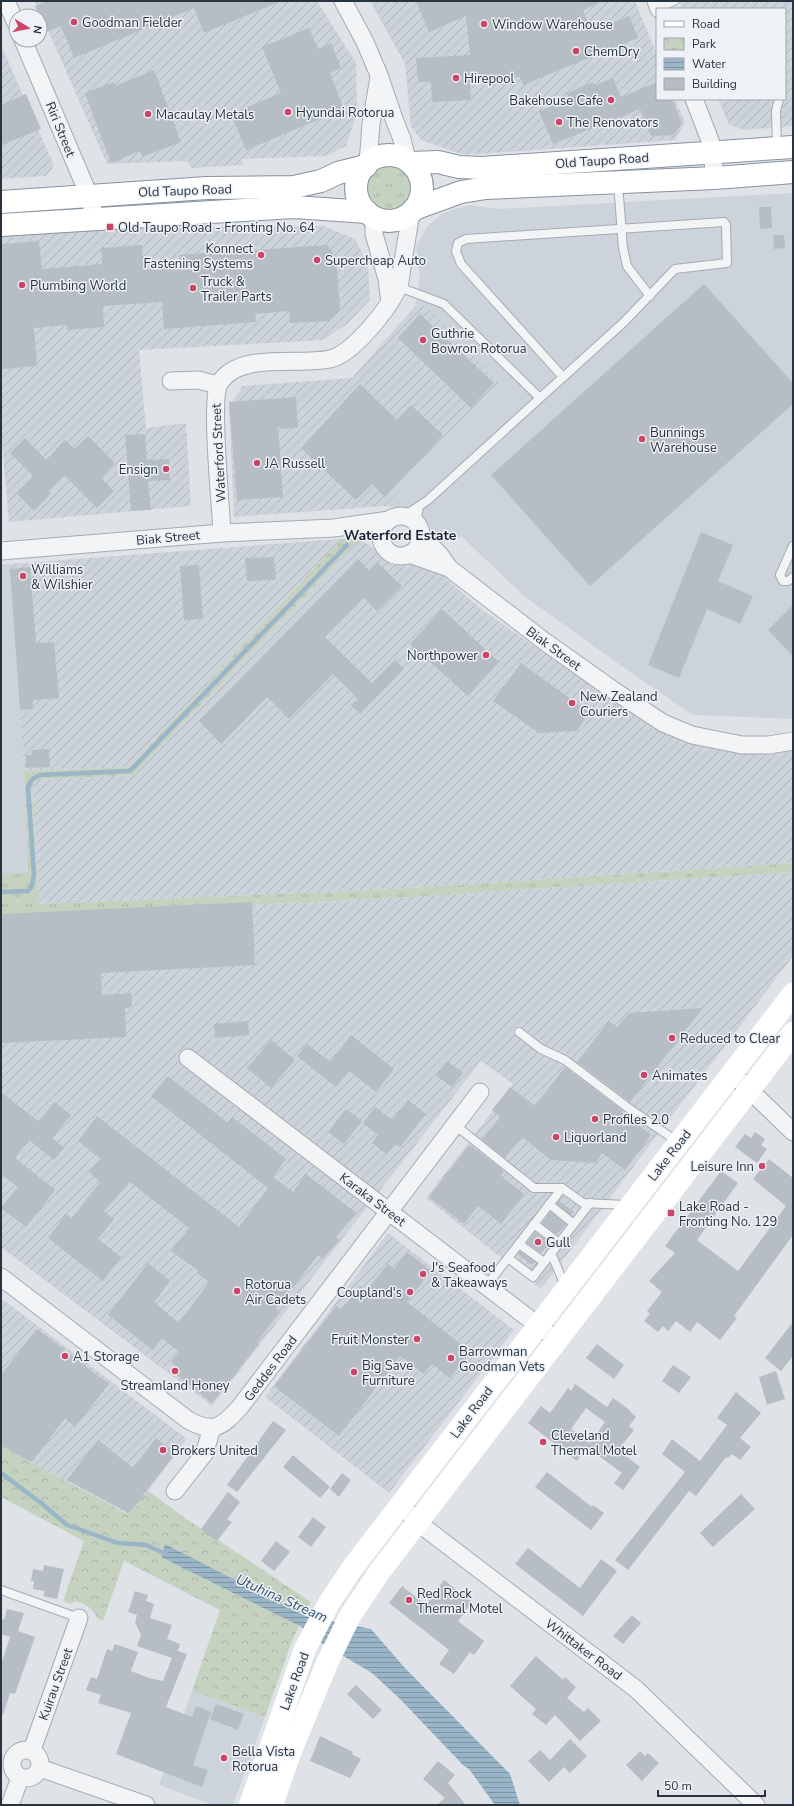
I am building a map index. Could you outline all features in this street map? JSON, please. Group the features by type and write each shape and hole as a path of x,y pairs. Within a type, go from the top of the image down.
{"main road":[{"name":"Old Taupo Road","path":"409,162 438,162 459,167 482,168 785,148"},
{"path":"391,156 409,162 416,168 422,182 421,196 412,211 404,218 389,221 370,215 358,198 357,189 361,172 367,164 376,159 391,156"},
{"name":"Old Taupo Road","path":"1,202 207,188 294,187 321,181 338,173 367,164"},
{"name":"Old Taupo Road","path":"412,211 461,192 486,188 715,178 793,172"},
{"name":"Old Taupo Road","path":"1,225 294,207 370,215"},
{"name":"Lake Road","path":"250,1805 305,1649 329,1603 353,1567 793,994"},
{"name":"Lake Road","path":"272,1805 290,1754 328,1660 350,1616 380,1571 793,1033"}],"street":[{"path":"343,1 365,42 379,75 409,162"},
{"name":"Riri Street","path":"27,48 48,96 88,195 96,220"},
{"path":"367,164 371,124 379,75"},
{"path":"694,100 711,143 715,178"},
{"name":"Waterford Street","path":"222,532 216,419 218,385 228,373 249,364 330,359 343,354 381,316 399,287 412,211"},
{"path":"370,215 385,271 390,302"},
{"path":"171,381 198,380 218,385"},
{"path":"410,520 418,546 409,554 400,556 391,554 384,547 381,539 382,528 410,520"},
{"name":"Biak Street","path":"1,551 222,532 334,528 410,520 440,555 449,568 544,641 663,723 692,735 742,745 769,745 793,740"},
{"name":"Biak Street","path":"334,528 381,539"},
{"name":"Biak Street","path":"409,554 449,568"},
{"name":"Karaka Street","path":"188,1058 557,1340"},
{"path":"732,1073 793,1132"},
{"name":"Geddes Road","path":"212,1428 229,1420 240,1407 480,1092"},
{"path":"1,1277 188,1420 202,1427 212,1428 204,1454 175,1491"},
{"name":"Whittaker Road","path":"400,1505 417,1521 636,1689 756,1805"},
{"name":"Kuirau Street","path":"32,1750 79,1618"},
{"path":"32,1750 38,1756 40,1768 32,1776 20,1778 15,1774 7,1757 19,1751 32,1750"},
{"path":"40,1768 146,1805"},
{"path":"10,1805 20,1778"}],"lane":[{"path":"658,6 674,1"},
{"path":"774,100 785,148"},
{"path":"776,111 779,100"},
{"path":"618,183 623,248 627,266 650,296"},
{"path":"410,520 540,398 564,377 623,323 674,269 728,263 726,225 724,222 466,239 458,243 456,251 461,264 564,377"},
{"path":"399,287 444,304 540,398"},
{"path":"793,546 780,575 783,581 788,581 793,577"},
{"path":"519,1032 541,1049 565,1060 627,1107 679,1142"},
{"path":"455,1125 534,1188 562,1188 583,1203 630,1205"},
{"path":"486,1286 562,1188"},
{"path":"549,1204 574,1224"},
{"path":"508,1258 533,1277 590,1204"},
{"path":"534,1224 559,1243"},
{"path":"519,1244 544,1262"},
{"path":"551,1253 566,1288"},
{"path":"1,1590 79,1618"}],"shaded area":[{"path":"35,1 317,1 356,63 357,113 346,146 326,156 241,159 243,165 191,168 188,161 107,164 48,30 48,8 38,8"},
{"path":"370,1 635,1 656,53 656,100 675,100 685,122 675,140 480,154 461,154 421,140 411,126 405,64"},
{"path":"678,1 793,1 793,126 744,130 729,125 718,100 786,100 786,8 682,8"},
{"path":"1,45 54,166 46,176 1,179"},
{"path":"792,193 793,719 693,715 524,596 462,537 440,542 431,534 424,521 409,509 385,506 499,383 421,304 415,306 420,278 416,247 427,227 443,213 469,205 498,209"},
{"path":"324,226 355,239 368,265 370,300 347,324 323,340 139,350 146,428 186,423 191,506 9,522 1,432 1,230"},
{"path":"421,304 431,310 499,383 385,506 234,517 229,407 243,386 352,378 415,306"},
{"path":"341,539 130,767 24,771 10,564"},
{"path":"360,539 395,563 426,565 441,574 481,609 654,729 703,746 772,751 793,748 793,863 378,890 39,904 32,789 34,783 39,780 133,775"},
{"path":"1,564 10,564 24,771 28,874 1,875"},
{"path":"793,872 793,956 541,1289 426,1198 513,1084 481,1061 212,1406 1,1247 1,916 379,899"},
{"path":"388,1233 514,1330 389,1493 265,1397"},
{"path":"1,1298 187,1439 130,1515 1,1446"},
{"path":"192,1691 265,1717 233,1805 213,1805 159,1785"}],"green space":[{"path":"389,162 399,164 407,169 412,177 414,187 412,197 407,205 399,210 389,212 379,210 371,205 366,197 364,187 366,177 371,169 379,164"},
{"path":"341,539 360,539 133,775 39,780 34,783 32,789 39,904 378,890 793,863 793,872 379,899 1,916 1,875 28,873 24,771 130,767"},
{"path":"1,1446 129,1515 148,1491 185,1518 311,1602 292,1641 265,1717 192,1691 220,1610 124,1561 103,1621 98,1619 89,1607 83,1604 75,1601 71,1604 63,1601 84,1541 1,1497"}],"water":[{"path":"165,1544 305,1616 371,1629 404,1667 510,1774 520,1805 495,1805 469,1769 463,1765 400,1699 372,1673 323,1644 300,1626 161,1557"}],"building":[{"path":"47,1 281,1 204,33 194,8 74,58 61,26 48,31 48,8 36,8 35,6"},
{"path":"416,1 603,1 583,10 591,31 629,16 638,38 523,85 520,77 470,80 471,100 432,102 431,82 418,82 416,58 470,55 466,16 429,32"},
{"path":"309,28 318,49 331,43 341,68 330,73 344,109 246,150 231,114 281,93 262,47"},
{"path":"154,70 181,142 142,157 140,151 111,163 85,93 114,82 115,86"},
{"path":"613,78 621,97 656,82 656,100 672,100 682,124 673,135 651,136 640,109 553,144 539,111 569,99 567,93 593,82 594,86"},
{"path":"26,94 41,129 1,145 1,105"},
{"path":"759,207 771,207 772,228 760,229"},
{"path":"773,235 784,235 785,248 774,249"},
{"path":"39,241 42,269 102,264 101,248 142,245 144,269 180,267 179,255 327,245 336,257 340,309 330,321 290,323 289,311 255,314 256,322 164,329 162,302 103,306 104,327 67,330 67,325 34,328 37,366 1,369 1,244"},
{"name":"Bunnings Warehouse","path":"704,284 793,383 793,404 590,586 491,475"},
{"path":"420,314 494,383 471,408 398,338"},
{"path":"360,384 397,420 411,405 443,435 385,497 372,484 356,500 301,448"},
{"name":"JA Russell","path":"296,397 298,428 281,429 278,426 283,497 237,500 229,402"},
{"path":"145,434 147,460 169,459 170,480 148,481 151,510 131,511 125,435"},
{"path":"88,436 115,463 101,478 114,491 97,508 64,475 48,491 51,493 34,511 16,493 33,476 10,453 25,438 46,460 65,440 74,449"},
{"path":"701,532 733,545 718,581 753,596 740,624 707,609 679,678 648,665"},
{"path":"274,557 276,580 247,581 245,558"},
{"path":"358,559 369,570 377,562 402,586 377,611 364,598 325,637 372,683 395,660 404,669 360,714 351,705 358,699 333,674 289,719 267,697 221,744 199,721"},
{"path":"199,565 203,619 184,620 180,566"},
{"path":"30,567 36,643 54,642 59,698 33,700 33,709 20,710 10,569"},
{"path":"793,605 793,656 768,630"},
{"path":"442,609 499,662 468,696 410,644"},
{"path":"521,663 589,712 577,731 539,733 493,701"},
{"path":"49,749 50,767 26,768 26,755 32,755 32,750"},
{"path":"252,902 255,965 101,973 102,995 131,993 132,1007 125,1008 126,1037 1,1043 1,914"},
{"path":"703,1008 630,1102 577,1062 609,1021 617,1027 629,1013"},
{"path":"248,1021 249,1035 215,1038 214,1024"},
{"path":"351,1035 394,1069 376,1092 349,1071 336,1087 297,1056 307,1044 330,1062"},
{"path":"271,1040 295,1060 271,1088 247,1068"},
{"path":"447,1061 463,1073 452,1087 436,1075"},
{"path":"565,1067 623,1111 622,1112 651,1135 625,1170 602,1153 596,1163 551,1160 522,1137 505,1158 482,1140 500,1117 492,1110 510,1087 535,1106"},
{"path":"168,1076 228,1123 232,1117 286,1159 273,1177 293,1192 306,1174 356,1213 336,1237 339,1239 323,1259 318,1255 276,1309 280,1312 257,1342 259,1344 212,1403 172,1371 176,1366 171,1362 179,1352 162,1338 153,1350 108,1315 148,1263 170,1281 154,1302 179,1323 209,1282 197,1273 199,1271 171,1251 189,1228 130,1182 104,1211 114,1219 98,1239 121,1257 103,1281 48,1238 66,1214 72,1218 100,1182 89,1172 101,1159 78,1141 97,1116 239,1227 268,1188 151,1096"},
{"path":"1,1092 39,1122 54,1102 71,1115 52,1138 64,1148 54,1160 29,1140 15,1158 55,1190 26,1227 1,1208 18,1187 1,1174"},
{"path":"408,1100 426,1114 400,1147 395,1144 387,1154 372,1143 378,1135 363,1123 375,1107 392,1120"},
{"path":"346,1109 362,1121 344,1144 328,1132"},
{"path":"755,1132 765,1139 761,1145 767,1149 757,1163 735,1147 745,1134 751,1138"},
{"path":"469,1145 498,1166 504,1172 501,1176 524,1194 501,1224 478,1206 464,1224 429,1197"},
{"path":"769,1159 793,1178 793,1235 734,1316 737,1318 720,1340 697,1322 690,1332 676,1321 668,1331 663,1326 658,1332 644,1321 650,1314 647,1311 662,1292 649,1281 675,1253 665,1246 721,1171 738,1183 697,1240 738,1271 786,1206 753,1179"},
{"path":"559,1201 574,1212 571,1215 557,1203"},
{"path":"550,1212 565,1224 556,1234 542,1223"},
{"path":"535,1232 550,1243 541,1253 527,1243"},
{"path":"520,1251 535,1262 532,1265 518,1254"},
{"path":"407,1252 431,1271 407,1302 471,1352 450,1378 432,1364 424,1374 400,1356 339,1436 274,1386 336,1306 341,1310 360,1286 366,1291 388,1264 394,1269"},
{"path":"793,1322 793,1356 781,1371 765,1358"},
{"path":"37,1329 109,1384 75,1427 65,1418 32,1462 1,1446 1,1375"},
{"path":"597,1344 624,1365 614,1379 586,1358"},
{"path":"673,1365 691,1377 679,1393 662,1381"},
{"path":"776,1371 785,1399 767,1405 759,1377"},
{"path":"575,1384 607,1407 613,1398 627,1408 636,1417 629,1426 634,1430 618,1450 640,1467 623,1490 614,1483 622,1473 587,1447 577,1461 528,1423 541,1406 550,1413 568,1388 571,1391","holes":["586,1408 605,1422 590,1443 571,1429"]},
{"path":"736,1392 761,1413 740,1438 751,1447 740,1460 732,1454 728,1458 726,1457 696,1496 689,1491 628,1570 615,1560 685,1472 662,1454 672,1439 700,1461 727,1425 717,1418"},
{"path":"273,1421 286,1430 237,1492 227,1485"},
{"path":"156,1438 176,1453 129,1513 67,1480 98,1440 133,1468"},
{"path":"293,1455 330,1487 320,1498 283,1467"},
{"path":"547,1472 592,1507 593,1505 604,1513 591,1530 535,1487"},
{"path":"342,1473 351,1480 339,1497 330,1489"},
{"path":"228,1492 240,1502 227,1519 232,1522 217,1541 201,1529"},
{"path":"741,1494 755,1509 713,1547 700,1533"},
{"path":"313,1517 326,1527 311,1547 298,1537"},
{"path":"276,1541 290,1552 274,1571 261,1561"},
{"path":"528,1548 580,1588 601,1559 617,1571 583,1616 515,1564"},
{"path":"44,1565 64,1569 57,1599 43,1596 45,1591 33,1589 34,1581 31,1581 33,1569 43,1571"},
{"path":"444,1580 472,1602 458,1621 484,1641 474,1655 470,1652 454,1674 439,1664 449,1650 389,1603 402,1586 426,1605"},
{"path":"135,1591 148,1595 146,1601 154,1604 150,1618 172,1625 167,1639 180,1644 178,1651 187,1654 166,1707 192,1717 196,1706 211,1712 193,1765 208,1770 202,1787 116,1754 131,1713 98,1703 101,1695 86,1690 91,1677 97,1679 107,1649 112,1651 115,1644 138,1652 131,1671 149,1678 163,1681 172,1658 137,1646 141,1635 135,1622 137,1615 128,1612"},
{"path":"7,1609 24,1613 18,1631 35,1637 15,1694 10,1693 3,1715 1,1715 1,1665 10,1637 1,1634 1,1619 4,1620"},
{"path":"632,1615 641,1623 623,1644 613,1636"},
{"path":"536,1656 563,1680 565,1677 576,1687 567,1698 584,1712 588,1708 601,1721 580,1741 555,1715 546,1725 532,1714 536,1709 510,1686"},
{"path":"356,1685 382,1710 373,1719 347,1694"},
{"path":"216,1704 244,1714 238,1730 210,1719"},
{"path":"320,1736 353,1752 352,1754 361,1759 350,1778 310,1761"},
{"path":"570,1739 587,1756 570,1773 564,1767 549,1782 528,1761 540,1750 550,1760"},
{"path":"640,1751 645,1756 648,1753 659,1763 642,1781 626,1765"},
{"path":"438,1761 455,1775 448,1783 466,1805 437,1805 445,1798 423,1779"}],"waterway":[{"path":"1,892 28,891 32,886 34,874 28,788 32,780 40,775 129,771 347,545"},
{"name":"Utuhina Stream","path":"1,1473 67,1525 118,1543 146,1545 168,1555"}],"place":[{"name":"Goodman Fielder","path":"74,22"},
{"name":"Window Warehouse","path":"484,24"},
{"name":"ChemDry","path":"576,51"},
{"name":"Hirepool","path":"456,78"},
{"name":"Bakehouse Cafe","path":"611,100"},
{"name":"Hyundai Rotorua","path":"288,112"},
{"name":"Macaulay Metals","path":"148,114"},
{"name":"The Renovators","path":"559,122"},
{"name":"Old Taupo Road - Fronting No. 64","path":"110,227"},
{"name":"Konnect Fastening Systems","path":"261,255"},
{"name":"Supercheap Auto","path":"317,260"},
{"name":"Plumbing World","path":"22,285"},
{"name":"Truck & Trailer Parts","path":"193,288"},
{"name":"Guthrie Bowron Rotorua","path":"423,340"},
{"name":"Bunnings Warehouse","path":"642,439"},
{"name":"JA Russell","path":"257,463"},
{"name":"Ensign","path":"166,469"},
{"name":"Williams & Wilshier","path":"23,576"},
{"name":"Northpower","path":"486,655"},
{"name":"New Zealand Couriers","path":"572,703"},
{"name":"Reduced to Clear","path":"672,1038"},
{"name":"Animates","path":"644,1075"},
{"name":"Profiles 2.0","path":"595,1119"},
{"name":"Liquorland","path":"556,1137"},
{"name":"Leisure Inn","path":"762,1166"},
{"name":"Lake Road - Fronting No. 129","path":"671,1213"},
{"name":"Gull","path":"538,1242"},
{"name":"J's Seafood & Takeaways","path":"423,1274"},
{"name":"Rotorua Air Cadets","path":"237,1291"},
{"name":"Coupland's","path":"410,1292"},
{"name":"Fruit Monster","path":"417,1339"},
{"name":"A1 Storage","path":"65,1356"},
{"name":"Barrowman Goodman Vets","path":"451,1358"},
{"name":"Streamland Honey","path":"175,1371"},
{"name":"Big Save Furniture","path":"354,1372"},
{"name":"Cleveland Thermal Motel","path":"543,1442"},
{"name":"Brokers United","path":"163,1450"},
{"name":"Red Rock Thermal Motel","path":"409,1600"},
{"name":"Bella Vista Rotorua","path":"224,1758"}],"district":[{"name":"Waterford Estate","path":"400,535"}]}
